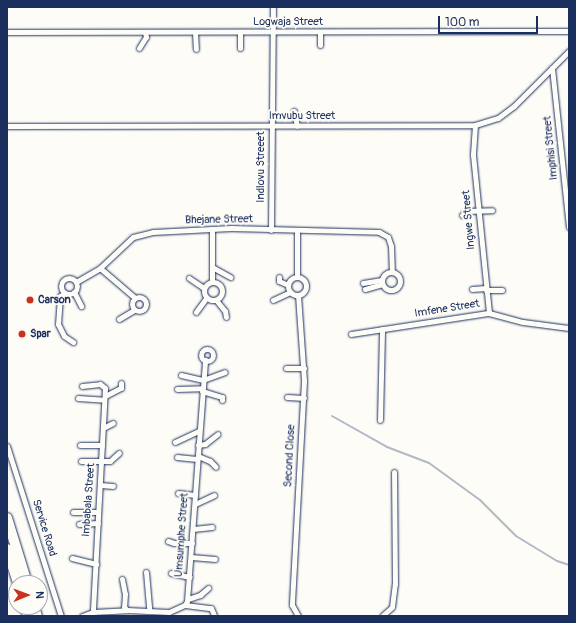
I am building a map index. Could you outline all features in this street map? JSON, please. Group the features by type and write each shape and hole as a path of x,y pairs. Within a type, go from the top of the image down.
{"highway":[{"path":"7,518 25,575"},
{"path":"7,549 15,575"}],"street":[{"name":"Indlovu Streeet","path":"271,230 273,7"},
{"name":"Logwaja Street","path":"7,32 569,31"},
{"path":"139,48 146,37 145,32"},
{"path":"195,32 196,49"},
{"path":"240,32 240,48"},
{"path":"320,32 320,45"},
{"name":"Imvubu Street","path":"7,126 475,125 498,118 569,52"},
{"name":"Imphisi Street","path":"552,68 569,227"},
{"path":"294,111 297,126"},
{"name":"Ingwe Street","path":"475,125 474,155 489,313"},
{"path":"462,214 467,211 492,210"},
{"name":"Bhejane Street","path":"76,282 100,268 133,237 153,232 231,228 297,231 379,232 388,238 391,246 392,272"},
{"path":"212,230 212,282"},
{"path":"297,231 297,277"},
{"path":"212,267 230,277"},
{"path":"100,268 135,298 143,298 146,305 142,310 134,310 119,319"},
{"path":"363,283 383,282 392,289 399,284 399,276 392,272 386,273 383,282"},
{"path":"66,293 61,288 62,280 70,277 76,282 74,292 81,306"},
{"path":"279,277 279,281 288,285"},
{"path":"297,277 302,279 306,286 303,293 298,296 290,292 288,285 292,279 297,277"},
{"path":"189,278 204,288 206,298 196,312"},
{"path":"204,288 212,282"},
{"path":"212,282 218,284 222,289 221,295 216,300"},
{"path":"365,289 383,282"},
{"path":"472,290 502,290"},
{"path":"73,342 64,336 58,324 60,296 66,293 74,292"},
{"path":"273,300 290,292"},
{"name":"Second Close","path":"298,296 304,368 304,398 292,605 298,616"},
{"path":"134,310 131,304 135,298"},
{"path":"206,298 216,300 225,311 226,317"},
{"name":"Imfene Street","path":"351,334 489,313 523,322 569,328"},
{"path":"380,420 382,329"},
{"name":"Umsumphe Street","path":"185,605 188,599 190,577 197,457 205,360"},
{"path":"286,368 304,368"},
{"path":"181,375 203,380 225,372"},
{"path":"78,398 105,398 122,388 121,383"},
{"name":"Imbabala Street","path":"82,386 100,384 105,388 93,612"},
{"path":"177,390 202,390 222,397 222,400"},
{"path":"287,397 304,398"},
{"path":"103,428 113,423"},
{"path":"175,442 199,431"},
{"path":"198,445 205,444 218,434"},
{"path":"80,445 102,445"},
{"name":"Service Road","path":"7,446 61,616"},
{"path":"81,461 110,461 119,453"},
{"path":"178,457 197,457 210,461 216,467"},
{"path":"382,616 392,607 395,584 394,472"},
{"path":"100,485 113,486"},
{"path":"178,493 195,495"},
{"path":"194,504 214,495"},
{"path":"74,512 98,512"},
{"path":"79,524 98,523"},
{"path":"193,529 212,527"},
{"path":"168,541 174,543 192,543"},
{"path":"191,557 215,559"},
{"path":"72,558 96,564"},
{"path":"146,572 149,609"},
{"path":"171,573 190,577"},
{"path":"122,578 125,594 124,607 127,610"},
{"path":"188,599 200,595 208,588"},
{"path":"82,616 93,612 127,610 149,609 169,612 185,605 211,608 214,615"}],"waterway":[{"path":"332,416 387,447 429,463 480,500 516,536 557,561 569,565"}],"place":[{"name":"Carson","path":"30,300"},
{"name":"Spar","path":"22,334"}]}
